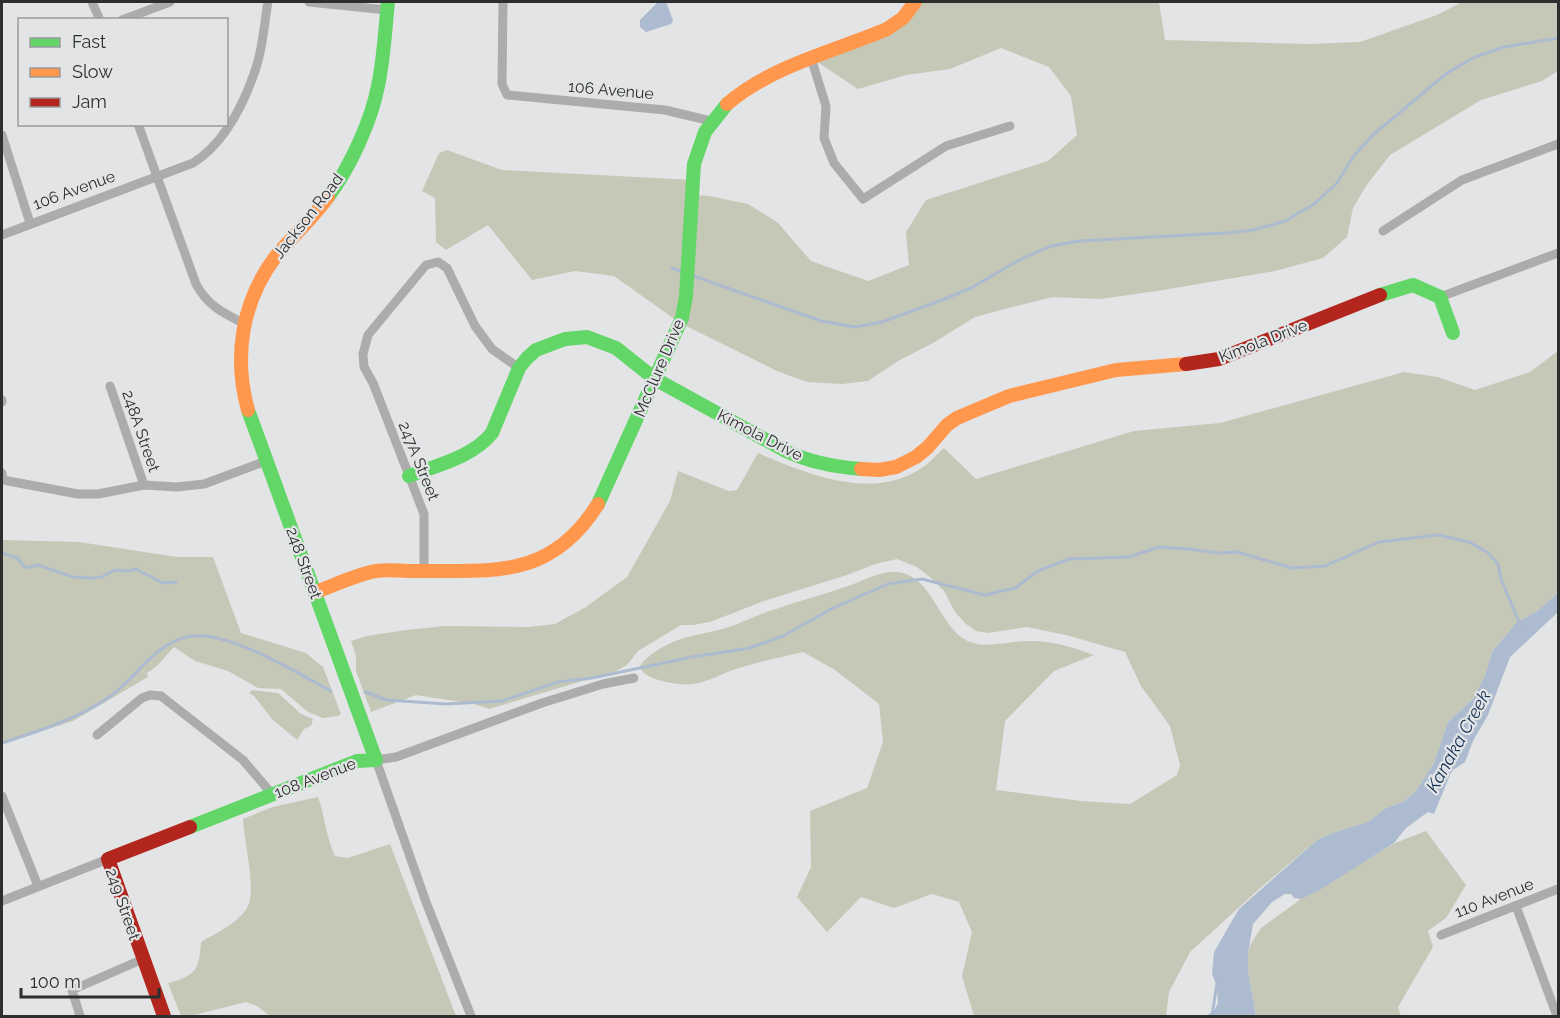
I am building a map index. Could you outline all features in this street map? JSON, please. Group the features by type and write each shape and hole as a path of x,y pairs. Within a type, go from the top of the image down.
{"street":[{"path":"92,2 98,18"},
{"path":"127,18 170,2"},
{"name":"106 Avenue","path":"2,235 193,163 202,157 232,123 255,71 268,2"},
{"path":"309,2 387,6"},
{"name":"106 Avenue","path":"503,2 502,84 507,95 665,110 711,121"},
{"name":"McClure Drive","path":"315,592 375,571 514,568 544,558 570,541 597,508 680,323 685,305 694,164 698,148 711,121 731,98 753,81 887,29 906,16 915,2"},
{"name":"Jackson Road","path":"243,323 253,295 269,265 330,193 344,171 376,93 387,6"},
{"path":"811,58 826,106 824,138 834,164 863,199 946,146 1010,126"},
{"path":"139,126 201,294 213,307 243,323"},
{"path":"2,135 30,223"},
{"path":"1383,231 1462,180 1558,144"},
{"path":"1454,333 1440,297 1558,253"},
{"name":"247A Street","path":"424,570 424,514 364,367 363,354 368,335 426,265 438,262 447,268 475,326 492,350 519,368"},
{"name":"Kimola Drive","path":"409,476 463,455 485,442 492,433 519,368 536,350 565,339 587,336 616,348 655,379 801,458 845,468 879,470 896,467 916,457 947,425 957,418 1009,396 1116,370 1219,359 1375,297 1413,285 1440,297"},
{"name":"248 Street","path":"243,323 240,358 242,389 247,409 376,759 426,902 471,1017"},
{"name":"248A Street","path":"110,386 144,485"},
{"path":"2,477 78,494 98,494 144,485 177,487 204,484 266,461"},
{"name":"108 Avenue","path":"2,900 357,761 396,757 542,703 603,684 634,678"},
{"path":"97,735 142,698 161,696 243,760 272,794"},
{"path":"2,796 38,886"},
{"name":"249 Street","path":"108,859 164,1017"},
{"name":"110 Avenue","path":"1441,935 1558,889"},
{"path":"1516,906 1557,1017"},
{"path":"80,1017 72,990 143,959"}],"green space":[{"path":"915,2 1159,2 1165,40 1309,44 1360,42 1437,15 1462,2 1558,2 1558,71 1542,81 1481,100 1390,155 1366,186 1353,208 1347,237 1323,258 1275,271 1157,291 1100,299 1053,297 975,317 868,381 842,384 807,382 777,371 680,323 614,276 575,271 532,280 488,225 446,250 436,242 435,198 422,191 439,153 447,150 502,170 693,180 692,195 748,204 777,222 811,261 868,281 909,265 906,232 926,200 1048,161 1077,135 1071,96 1049,67 1001,48 950,69 906,75 858,89 811,58 880,33"},
{"path":"1558,351 1558,593 1536,612 1516,623 1492,652 1485,676 1473,699 1448,722 1434,763 1416,791 1403,802 1386,808 1368,822 1317,840 1258,890 1190,952 1169,992 1166,1016 974,1016 962,976 972,932 959,902 932,894 894,908 861,897 827,932 797,897 811,867 810,811 867,788 883,742 879,704 835,670 803,652 744,666 692,684 671,683 654,678 642,671 640,666 655,652 679,640 726,628 877,575 890,572 903,573 914,578 924,587 953,629 962,638 973,643 986,645 1037,641 1070,647 1094,655 1054,671 1005,721 996,790 1081,801 1130,804 1177,775 1180,765 1170,726 1141,686 1125,652 1066,635 1027,627 988,633 976,631 955,612 944,591 931,578 917,567 897,559 875,564 764,601 710,622 681,625 638,651 627,665 616,671 489,709 474,704 416,695 371,712 356,671 356,656 351,641 367,636 445,626 528,627 555,624 586,607 627,577 670,501 678,471 729,491 737,490 758,453 819,476 840,481 883,483 904,477 923,467 944,448 976,479 1134,431 1220,423 1404,372 1438,377 1475,390 1530,372"},
{"path":"2,540 79,542 177,557 213,557 241,633 306,653 323,667 341,714 323,718 308,712 281,689 258,688 228,671 195,661 174,647 156,667 147,673 148,677 73,721 2,744"},
{"path":"252,690 278,693 301,714 313,719 311,726 304,729 297,740 272,719 249,693"},
{"path":"318,797 335,856 348,858 390,844 456,1016 270,1016 257,1006 246,1002 190,1016 181,1016 168,983 185,978 194,970 199,959 201,942 238,919 250,900 250,878 243,819 273,807"},
{"path":"1426,831 1466,885 1446,918 1428,931 1433,947 1398,1007 1401,1016 1256,1016 1248,971 1248,953 1250,945 1261,928 1301,899 1395,843"}],"water":[{"path":"658,2 666,2 673,20 671,24 646,32 640,27 640,20"},
{"path":"1558,593 1558,612 1510,657 1488,715 1473,741 1465,762 1453,770 1450,775 1434,814 1428,812 1406,828 1394,843 1318,891 1301,899 1285,894 1272,902 1253,924 1248,953 1248,971 1256,1016 1206,1016 1214,1011 1218,1003 1217,986 1212,974 1214,952 1239,909 1317,840 1368,822 1386,808 1403,802 1416,791 1434,763 1448,722 1473,699 1485,676 1492,652 1516,623 1536,612"}],"waterway":[{"path":"691,275 821,321 855,327 882,322 942,300 971,288 1023,258 1051,246 1080,241 1254,230 1285,221 1314,204 1337,183 1353,157 1374,134 1447,73 1475,57 1504,47 1558,38"},
{"path":"672,268 684,273"},
{"path":"365,692 387,700 446,704 502,701 558,682 592,678 692,657 750,648 783,636 833,608 888,584 922,579 985,595 1015,588 1038,571 1069,559 1129,557 1159,547 1217,553 1237,552 1292,568 1325,566 1379,542 1438,535 1469,542 1487,552 1498,564 1501,579 1520,624"},
{"path":"2,553 17,558 26,568 38,565 73,577 102,577 115,570 136,569 163,583 176,582"},
{"path":"2,743 59,723 100,703 122,687 158,652 179,639 192,636"},
{"path":"195,636 210,637 246,647 331,691"},
{"name":"Kanaka Creek","path":"1212,1016 1217,983"}],"traffic: fast":[{"path":"328,197 352,158 375,100 383,54 388,2"},
{"path":"598,504 682,318 686,296 694,164 705,132 727,104"},
{"path":"1380,295 1413,285 1440,297 1453,333"},
{"path":"409,476 465,454 484,441 492,433 519,368 536,350 565,339 587,337 616,348 655,379 786,451 823,463 861,469"},
{"path":"190,827 357,761 376,760 248,410"}],"traffic: slow":[{"path":"727,104 764,79 784,69 887,29 903,18 915,2"},
{"path":"248,410 241,369 241,349 248,310 255,291 276,256 328,197"},
{"path":"861,469 879,470 896,467 916,457 947,425 957,418 1009,396 1116,370 1186,364"},
{"path":"315,592 380,570 468,571 517,566 539,559 560,547 579,529 598,504"}],"traffic: jam":[{"path":"1186,364 1219,359 1380,295"},
{"path":"164,1016 108,859 190,827"}]}
